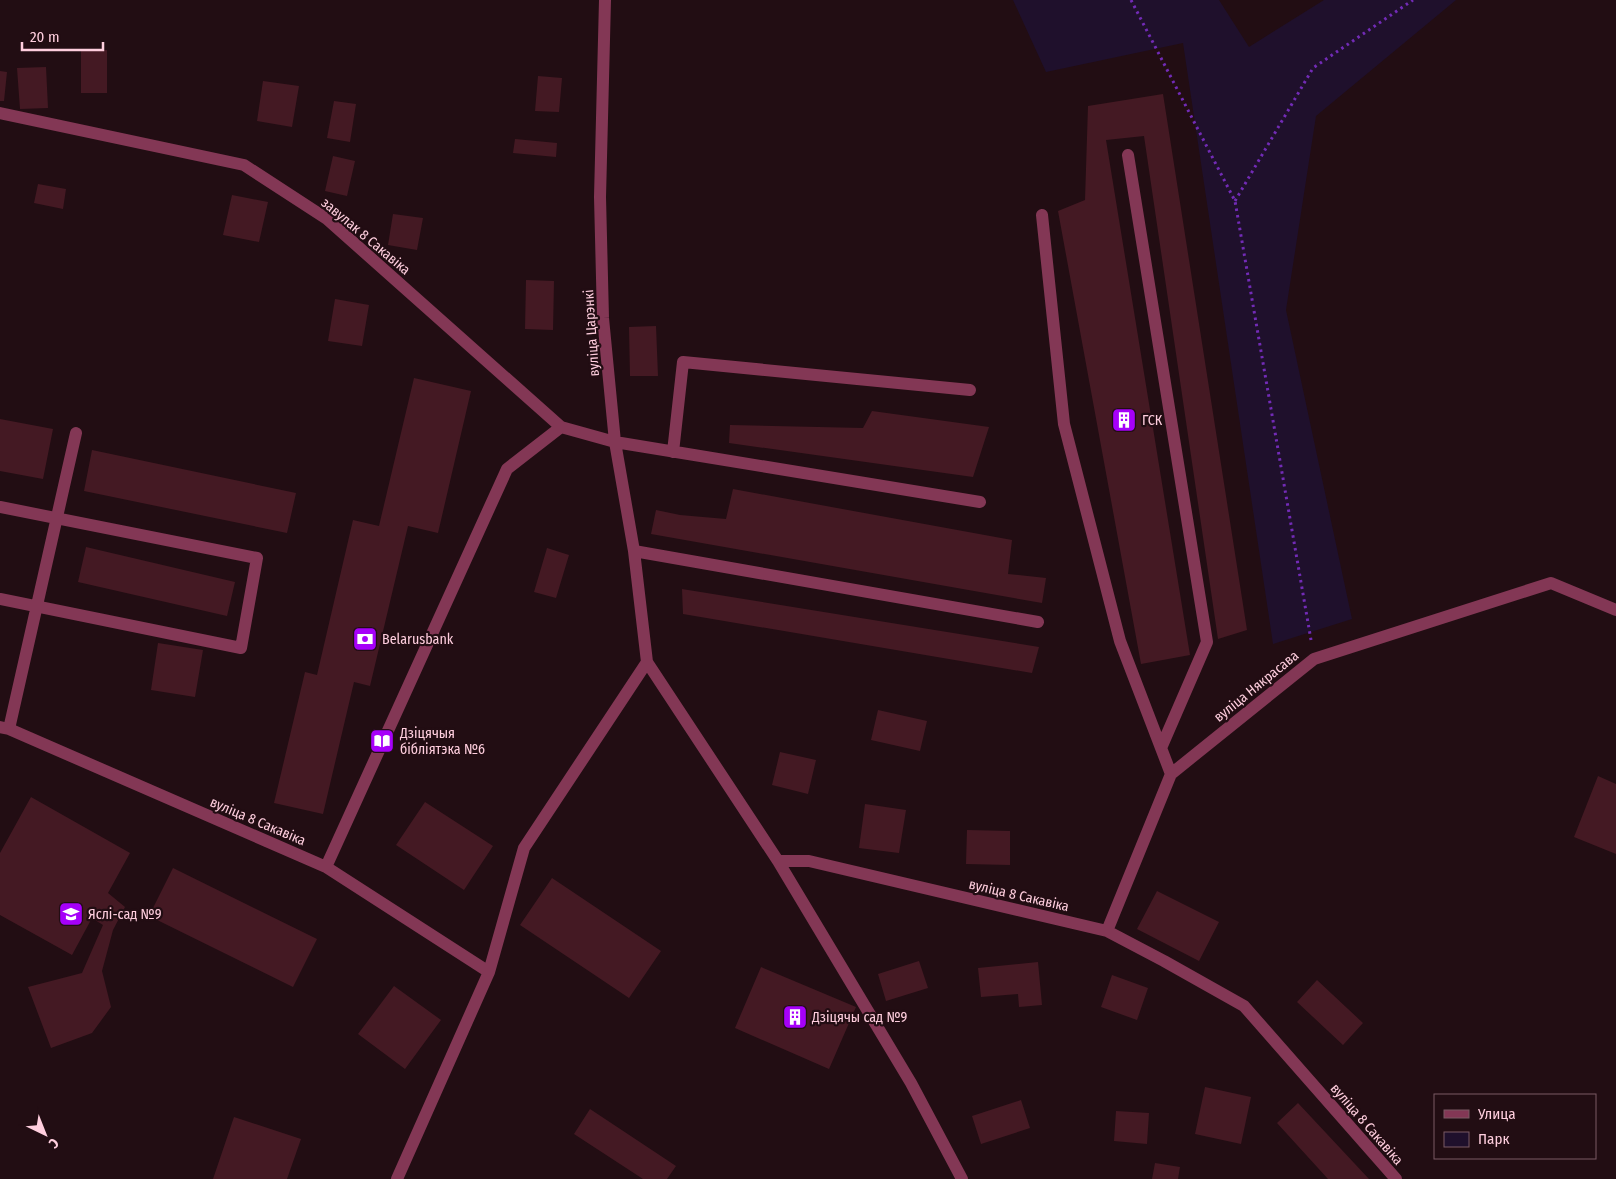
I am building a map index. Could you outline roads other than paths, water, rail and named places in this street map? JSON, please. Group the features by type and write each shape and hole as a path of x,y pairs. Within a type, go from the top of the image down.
{"street":[{"name":"вуліца Царэнкі","path":"605,0 600,197 603,318 615,442 634,551 647,662"},
{"name":"завулак 8 Сакавіка","path":"0,113 244,166 327,219 561,427 615,442 980,502"},
{"path":"1128,155 1207,642 1161,748"},
{"path":"1042,215 1064,424 1120,641 1171,774"},
{"path":"673,452 683,362 970,390"},
{"path":"326,867 507,469 561,427"},
{"path":"4,728 36,606 76,433"},
{"path":"0,506 256,558 241,648 0,600"},
{"path":"634,551 1038,622"},
{"name":"вуліца Някрасава","path":"1107,931 1171,774 1314,659 1551,583 1616,610"},
{"path":"397,1179 489,972 524,848 647,662 778,860 911,1083 962,1179"},
{"name":"вуліца 8 Сакавіка","path":"4,728 326,867 489,972"},
{"name":"вуліца 8 Сакавіка","path":"778,860 809,861 1107,931 1244,1006 1396,1179"}],"place":[{"name":"ГСК","path":"1124,420"},
{"name":"Belarusbank","path":"365,639"},
{"name":"Дзіцячыя бібліятэка №6","path":"382,741"},
{"name":"Яслі-сад №9","path":"71,914"},
{"name":"Дзіцячы сад №9","path":"795,1017"}]}
